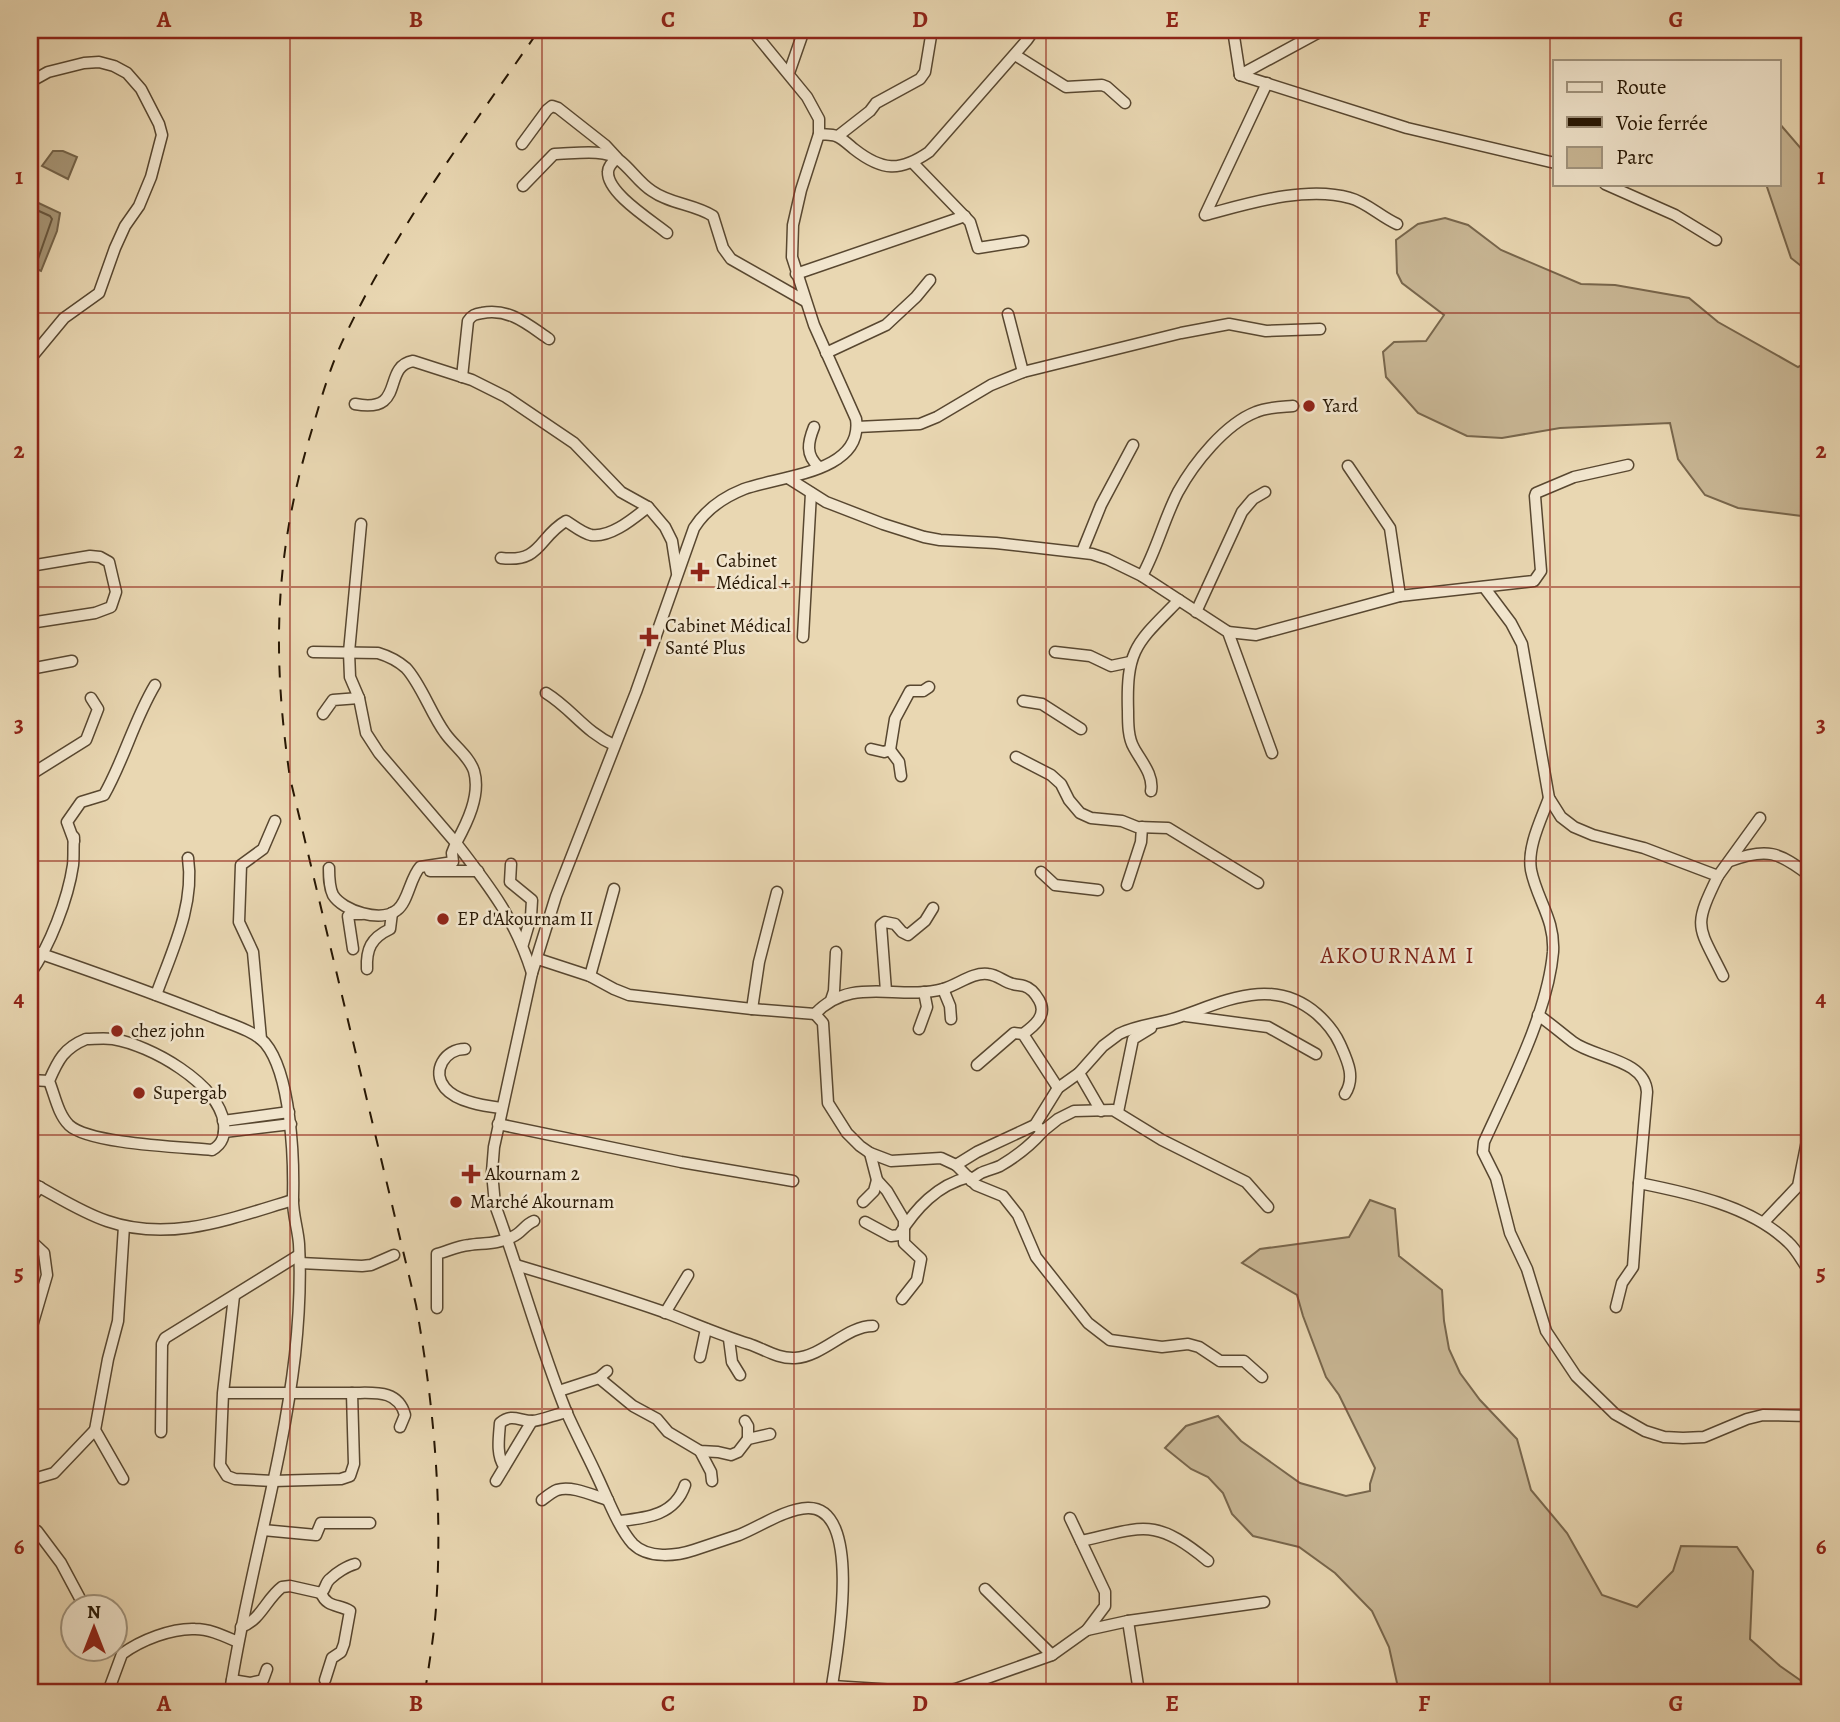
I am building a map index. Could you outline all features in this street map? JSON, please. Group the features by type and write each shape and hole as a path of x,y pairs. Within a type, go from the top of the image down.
{"street":[{"path":"752,30 789,73 817,112 819,134 793,225 792,257 805,301 856,419 855,443 850,449 803,475 741,490 705,513 694,528 636,692 556,896 532,973 498,1125 494,1147 493,1187 495,1205 567,1412 608,1500 632,1543 656,1554 678,1555 740,1535 796,1511 806,1508 823,1511 838,1532 842,1553 840,1618 832,1689 926,1692"},
{"path":"789,73 804,30"},
{"path":"838,136 877,103 920,79 927,63 932,30"},
{"path":"819,134 838,136 865,158 884,166 895,168 913,163 929,152 1034,30"},
{"path":"1233,30 1240,75"},
{"path":"1804,30 1810,37"},
{"path":"1240,75 1318,31"},
{"path":"1015,55 1066,87 1102,85 1125,103"},
{"path":"30,82 48,72 85,63 99,62 114,66 127,73 141,89 162,135 151,177 139,206 120,237 99,293 64,318 30,359"},
{"path":"1240,75 1407,128 1553,163"},
{"path":"1268,83 1205,215 1265,199 1310,194 1351,198 1387,220 1397,223"},
{"path":"522,144 552,106 558,107 605,145 651,191 674,202 702,209 713,216 723,248 731,259 805,301"},
{"path":"523,186 554,154 599,154 617,158"},
{"path":"617,158 609,166 608,173 614,190 667,233"},
{"path":"913,163 971,222 978,248 1023,241"},
{"path":"1610,186 1675,215 1716,240"},
{"path":"796,274 965,216"},
{"path":"826,353 886,325 916,298 930,280"},
{"path":"462,377 468,321 475,314 501,311 516,317 549,339"},
{"path":"1008,314 1023,372"},
{"path":"857,427 920,424 937,417 991,384 1023,372 1181,332 1230,324 1266,331 1320,328"},
{"path":"355,404 372,407 379,404 392,391 398,368 405,363 418,362 462,377 506,397 574,443 621,492 648,507 665,527 678,573"},
{"path":"1142,576 1154,554 1177,493 1214,443 1224,433 1256,412 1293,406"},
{"path":"814,427 808,443 809,454 819,467"},
{"path":"1082,552 1101,505 1133,445"},
{"path":"788,478 826,502 924,537 1082,552 1107,559 1142,576 1228,632 1256,635 1401,596 1531,583 1540,576 1536,493 1574,477 1629,465"},
{"path":"1348,466 1391,528 1401,596"},
{"path":"1196,612 1242,512 1253,499 1265,492"},
{"path":"803,637 811,493"},
{"path":"502,558 520,559 531,555 566,521 584,532 596,535 629,521 648,507"},
{"path":"361,524 349,652 350,677 359,698 366,733 456,843 513,922 532,973"},
{"path":"30,566 90,556 100,557 109,562 116,592 111,607 95,613 30,623"},
{"path":"1484,587 1511,623 1522,645 1549,798 1561,817 1574,827 1644,848 1718,876"},
{"path":"1151,791 1150,776 1132,744 1129,730 1127,695 1130,662 1139,641 1179,600"},
{"path":"1228,632 1272,753"},
{"path":"313,652 378,653 405,668 414,679 433,717 474,770 474,794 466,825 452,853 453,862 420,867 413,876 401,907 392,913 348,916 352,949"},
{"path":"1055,652 1090,656 1111,666 1130,662"},
{"path":"30,669 72,661"},
{"path":"30,974 44,955 71,874 74,837 67,822 81,802 104,795 155,685"},
{"path":"901,776 899,762 890,750 895,719 911,691 923,691 929,687"},
{"path":"545,693 566,706 591,733 614,745"},
{"path":"30,775 86,740 98,709 91,698"},
{"path":"323,714 333,700 359,698"},
{"path":"1023,701 1042,704 1081,729"},
{"path":"871,749 884,752 890,750"},
{"path":"1016,757 1051,775 1061,784 1080,813 1091,818 1122,821 1142,827 1168,828 1258,883"},
{"path":"1549,798 1531,857 1535,885 1550,920 1553,938 1548,982 1538,1014 1483,1142 1483,1152 1496,1178 1510,1233 1527,1269 1546,1331 1576,1376 1615,1414 1645,1431 1664,1437 1704,1437 1763,1415 1810,1416"},
{"path":"1723,976 1703,938 1700,915 1718,876 1760,818"},
{"path":"261,1039 253,951 239,922 239,879 241,865 263,849 275,821"},
{"path":"1126,885 1142,839 1142,827"},
{"path":"1730,861 1752,853 1767,853 1782,856 1810,876"},
{"path":"156,995 188,901 191,878 188,858"},
{"path":"511,864 510,882 532,900 531,917 523,944"},
{"path":"329,868 330,888 334,896 362,915"},
{"path":"413,876 432,870 478,872"},
{"path":"1041,872 1055,885 1098,890"},
{"path":"590,976 614,889"},
{"path":"752,1009 759,962 777,892"},
{"path":"886,991 881,925 886,922 895,924 902,933 908,935 925,921 933,908"},
{"path":"367,970 367,951 383,932 390,929 392,913"},
{"path":"30,950 156,995 246,1031 261,1039 277,1067 291,1124 293,1200 298,1223 300,1259 299,1308 290,1392 230,1692"},
{"path":"831,1000 836,952"},
{"path":"538,959 590,976 629,995 815,1014 823,1023 828,1103 847,1133 870,1153 891,1161 941,1158 956,1165 970,1179 1003,1196 1018,1215 1036,1257 1080,1313 1102,1335 1117,1342 1162,1348 1188,1344 1199,1347 1220,1361 1244,1361 1262,1377"},
{"path":"815,1014 831,1000 848,994 924,992 943,989 980,974 990,974 1032,990 1042,1005 1037,1023 1023,1034 1014,1033 977,1065"},
{"path":"943,989 950,1006 951,1019"},
{"path":"919,1029 927,1001 924,992"},
{"path":"865,1222 891,1236 899,1235 904,1225 935,1191 951,1182 970,1179 999,1166 1031,1147 1058,1088 1079,1073 1110,1040 1254,994 1284,995 1301,1002 1321,1018 1337,1037 1348,1062 1351,1079 1345,1094"},
{"path":"1538,1014 1565,1033 1574,1043 1633,1069 1641,1075 1646,1084 1633,1267 1622,1283 1616,1307"},
{"path":"1178,1017 1268,1027 1316,1054"},
{"path":"1023,1034 1058,1088"},
{"path":"1118,1112 1130,1034"},
{"path":"86,1039 114,1040 152,1053 189,1074 213,1098 220,1110 224,1127 221,1144 212,1150 98,1137 77,1131 69,1125 59,1110 49,1082 59,1058 72,1045 86,1039"},
{"path":"465,1049 448,1054 442,1062 439,1076 444,1087 473,1102 502,1108"},
{"path":"1079,1073 1101,1111"},
{"path":"30,1080 49,1082"},
{"path":"956,1165 977,1152 1074,1111 1109,1109 1162,1140 1247,1182 1268,1206"},
{"path":"224,1127 289,1112"},
{"path":"224,1127 291,1124"},
{"path":"498,1125 681,1162 793,1181"},
{"path":"1764,1222 1798,1186 1807,1141"},
{"path":"870,1153 877,1180 902,1214 904,1243 921,1259 917,1280 902,1299"},
{"path":"863,1202 874,1191 877,1180"},
{"path":"30,1182 106,1220 124,1226 168,1230 208,1225 293,1200"},
{"path":"1639,1183 1697,1195 1764,1222 1790,1243 1810,1272"},
{"path":"30,1199 40,1187"},
{"path":"437,1308 437,1254 468,1245 508,1239 518,1235 524,1226 534,1221"},
{"path":"30,1480 54,1473 95,1430 107,1359 118,1321 124,1226"},
{"path":"30,1240 44,1253 47,1268 44,1291 31,1327"},
{"path":"161,1432 162,1344 165,1338 300,1259 371,1265 394,1255"},
{"path":"516,1265 665,1313 773,1354 795,1358 821,1350 859,1328 873,1326"},
{"path":"665,1313 688,1275"},
{"path":"234,1296 223,1393 220,1465 227,1476 235,1479 273,1481 341,1479 350,1476 354,1464 352,1393"},
{"path":"700,1357 706,1329"},
{"path":"729,1339 731,1358 740,1376"},
{"path":"559,1391 599,1378 607,1371"},
{"path":"599,1378 633,1406 657,1419 668,1433 695,1446 711,1472 712,1481"},
{"path":"223,1393 380,1393 393,1397 400,1404 405,1415 400,1427"},
{"path":"504,1466 499,1458 500,1423 508,1417 532,1421 567,1412"},
{"path":"700,1451 731,1455 738,1452 748,1438 745,1420"},
{"path":"496,1481 532,1421"},
{"path":"95,1430 123,1479"},
{"path":"748,1438 770,1434"},
{"path":"620,1521 653,1516 667,1510 682,1493 685,1485"},
{"path":"542,1500 557,1490 574,1490 608,1500"},
{"path":"939,1692 956,1689 1052,1655 1087,1630 1105,1606 1105,1592 1070,1518"},
{"path":"263,1530 316,1535 321,1523 370,1523"},
{"path":"1081,1541 1138,1528 1165,1531 1208,1561"},
{"path":"37,1531 61,1563 77,1592"},
{"path":"321,1593 330,1579 349,1565 355,1564"},
{"path":"241,1627 256,1618 282,1587 290,1586 321,1593"},
{"path":"985,1589 1052,1655"},
{"path":"321,1593 323,1600 331,1605 351,1611 341,1652 332,1658 325,1680"},
{"path":"1087,1630 1128,1621 1264,1602"},
{"path":"1128,1621 1139,1692"},
{"path":"130,1647 184,1630 210,1631 238,1642"},
{"path":"108,1692 116,1662"},
{"path":"232,1680 256,1683 263,1680 267,1669"}],"green space":[{"path":"1780,124 1810,159 1810,273 1791,258 1767,186 1780,186"},
{"path":"1445,218 1468,225 1501,250 1581,284 1615,285 1689,298 1718,322 1798,367 1810,361 1810,517 1738,508 1705,495 1678,459 1670,423 1560,428 1502,438 1467,436 1418,413 1386,377 1383,352 1394,342 1426,341 1444,315 1402,283 1397,273 1396,240 1418,224"},
{"path":"1370,1200 1395,1209 1399,1256 1442,1290 1449,1349 1460,1373 1480,1400 1517,1439 1531,1490 1567,1533 1602,1595 1637,1607 1673,1571 1681,1546 1737,1547 1753,1571 1750,1639 1780,1666 1810,1687 1810,1692 1399,1692 1389,1647 1372,1611 1335,1573 1299,1547 1253,1536 1232,1514 1223,1493 1208,1477 1191,1469 1165,1448 1186,1426 1218,1416 1241,1441 1300,1483 1346,1496 1370,1491 1375,1468 1339,1395 1326,1377 1297,1295 1242,1263 1260,1249 1349,1237"}],"water":[{"path":"53,151 63,151 77,157 68,179 42,166"},
{"path":"30,199 60,213 57,231 41,271 30,266"}],"railway":[{"path":"425,1692 433,1640 438,1570 437,1494 428,1380 416,1305 290,778 280,686 280,599 284,556 301,469 339,348 364,297 410,219 539,30"}],"place":[{"name":"Yard","path":"1309,406"},
{"name":"Cabinet Médical +","path":"700,572"},
{"name":"Cabinet Médical Santé Plus","path":"649,637"},
{"name":"EP d'Akournam II","path":"443,919"},
{"name":"chez john","path":"117,1031"},
{"name":"Supergab","path":"139,1093"},
{"name":"Akournam 2","path":"471,1174"},
{"name":"Marché Akournam","path":"456,1202"}],"district":[{"name":"AKOURNAM I","path":"1398,955"}]}
